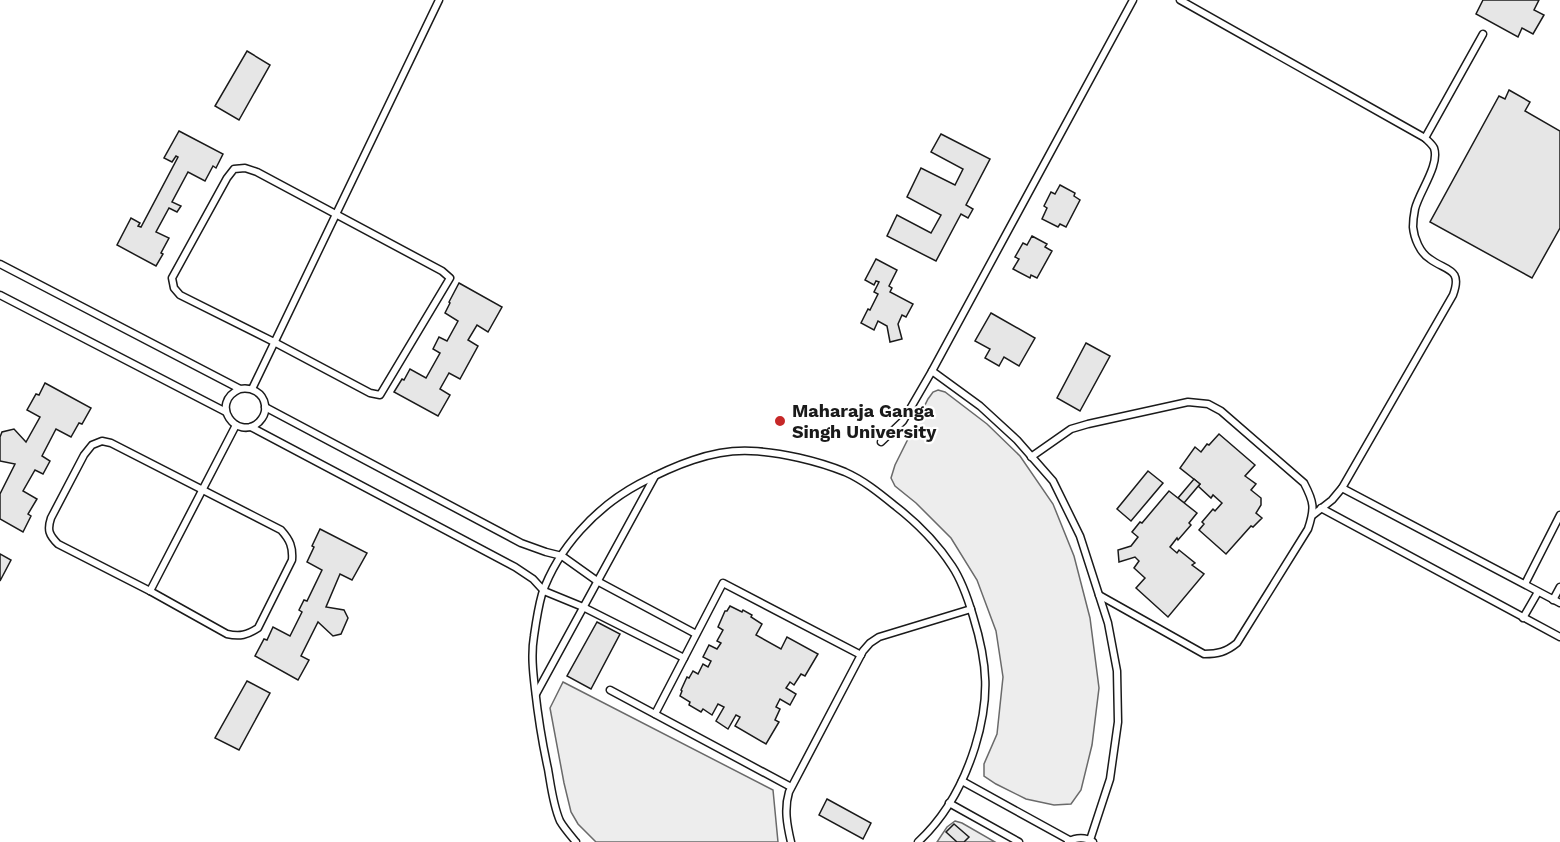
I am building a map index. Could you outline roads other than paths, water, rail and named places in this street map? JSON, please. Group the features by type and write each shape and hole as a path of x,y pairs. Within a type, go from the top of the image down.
{"lane":[{"path":"252,389 439,0"},
{"path":"881,442 903,421 932,371 1133,0"},
{"path":"1180,0 1425,138 1433,146 1436,156 1414,210 1413,228 1418,246 1428,259 1446,267 1454,275 1456,285 1453,295 1342,488 1332,500 1313,515"},
{"path":"1425,138 1483,34"},
{"path":"245,168 256,172 336,213 442,271 450,278 380,395 370,393 274,342 180,295 174,288 172,278 226,178 234,169 245,168"},
{"path":"0,264 240,389 252,389 262,398 265,407 263,417 251,427"},
{"path":"0,295 226,412"},
{"path":"932,371 980,406 1017,441 1053,481 1080,536 1108,623 1117,671 1118,722 1110,779 1092,841 1079,838 1068,841 962,781"},
{"path":"240,389 230,395 226,406 231,422 243,427 251,427 516,567 533,579 544,591 583,607 684,658"},
{"path":"1031,457 1071,429 1188,402 1208,404 1221,411 1304,483 1312,497 1313,515 1308,529 1237,643 1227,651 1204,654 1099,594"},
{"path":"265,407 521,543 562,556 597,581 696,634"},
{"path":"150,591 236,425"},
{"path":"102,441 111,442 281,531 289,539 293,549 292,560 258,628 249,634 238,637 227,634 150,591 58,544 50,536 48,528 51,518 84,454 92,445 102,441"},
{"path":"576,842 561,822 555,804 539,727 535,694 532,648 537,617 552,571 571,541 602,509 631,489 655,476 703,457 726,452 751,451 809,461 845,472 866,483 903,512 929,537 945,556 961,583 981,642 986,670 986,699 981,730 972,758 950,803 918,842"},
{"path":"535,694 655,476"},
{"path":"1342,488 1557,602 1560,587"},
{"path":"1321,508 1560,637"},
{"path":"1525,584 1560,515"},
{"path":"654,714 723,583 861,655"},
{"path":"1523,618 1538,592"},
{"path":"791,842 786,801 791,787 861,655 870,643 879,637 971,609"},
{"path":"610,690 791,787"},
{"path":"950,803 1019,842"}],"place":[{"name":"Maharaja Ganga Singh University","path":"780,421"}]}
